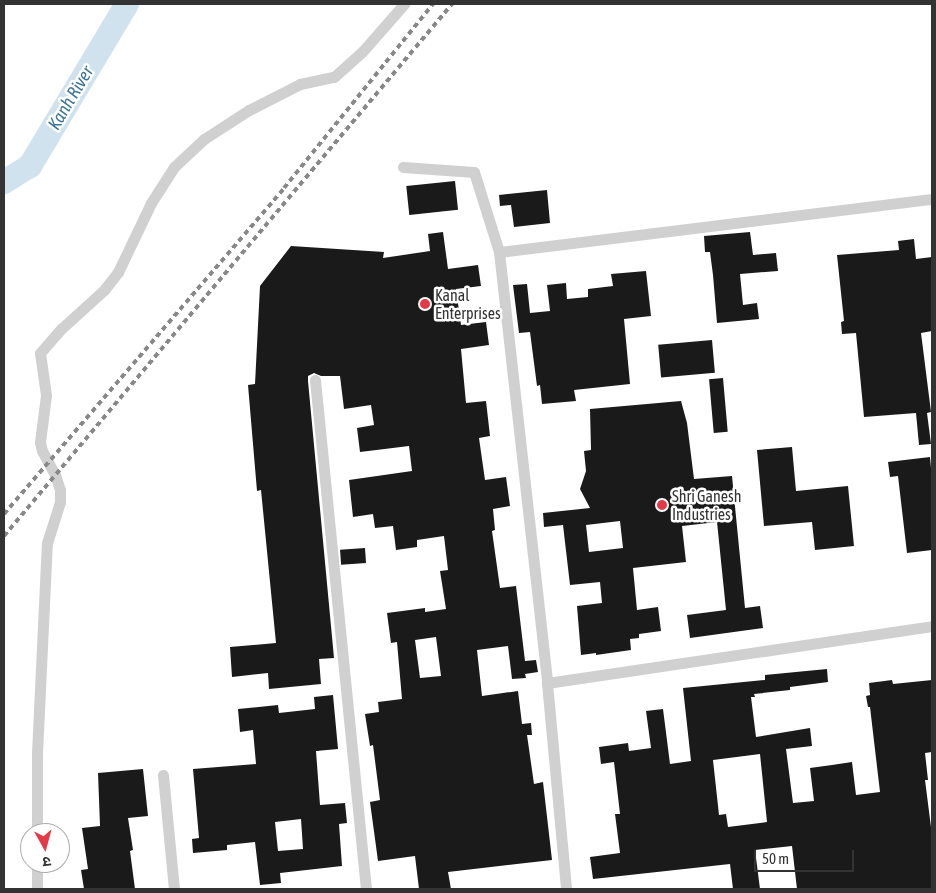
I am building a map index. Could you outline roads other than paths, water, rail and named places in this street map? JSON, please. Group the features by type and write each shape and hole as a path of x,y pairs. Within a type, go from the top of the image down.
{"street":[{"path":"37,823 37,753 47,543 60,502 60,490 55,475 42,451 40,442 46,395 40,352 61,329 104,290 118,272 151,203 174,167 204,139 248,110 300,84 334,77 362,52 404,4"},
{"path":"403,167 474,172 499,252 547,683 566,889"},
{"path":"499,252 932,199"},
{"path":"316,380 366,889"},
{"path":"547,683 932,626"},
{"path":"163,775 174,889"},
{"path":"37,873 37,889"}],"waterway":[{"name":"Kanh River","path":"4,182 30,166 127,4"}],"railway":[{"path":"4,514 284,188 433,4"},
{"path":"4,536 452,4"}],"place":[{"name":"Kanal Enterprises","path":"425,304"},
{"name":"Shri Ganesh Industries","path":"662,505"}]}
